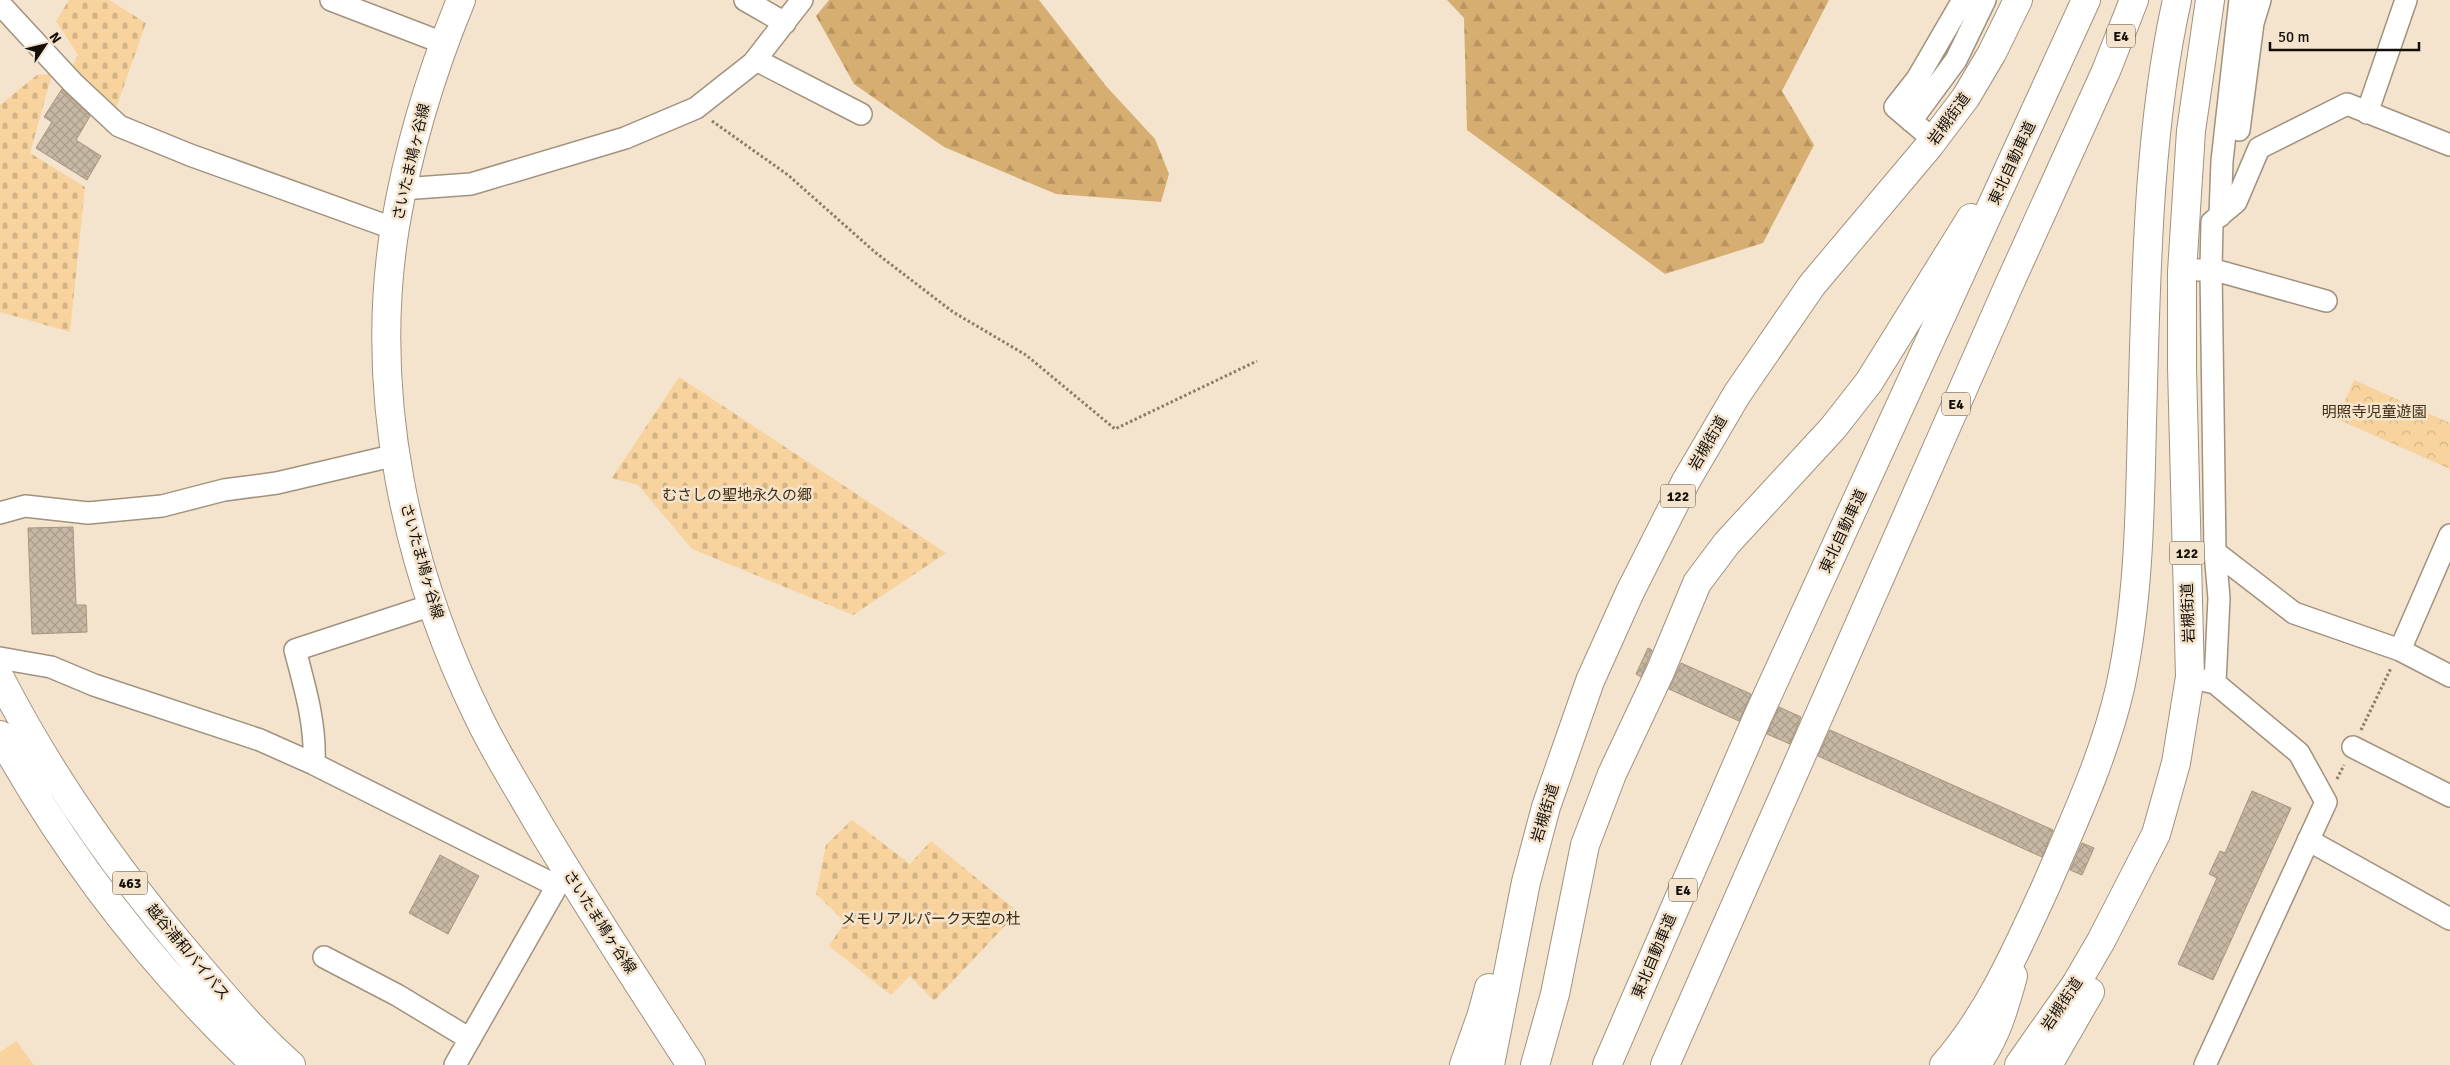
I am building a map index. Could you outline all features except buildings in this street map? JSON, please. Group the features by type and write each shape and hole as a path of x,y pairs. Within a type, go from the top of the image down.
{"main road":[{"name":"さいたま鳩ヶ谷線","path":"461,0 443,44 416,133 402,189 389,281 386,362 389,404 404,500 432,605 455,664 480,720 564,881 692,1065"},
{"name":"岩槻街道","path":"1490,1065 1526,882 1546,808 1590,681 1630,592 1686,481 1736,394 1812,285 1934,140 1966,97 1992,53 2018,0"},
{"name":"東北自動車道","path":"1607,1065 1758,716 2086,0"},
{"name":"E4","path":"1665,1065 2000,305 2106,71 2134,0"},
{"path":"1944,1065 1960,1048 1989,1000 2025,932 2103,750 2120,686 2139,557 2149,230 2161,88 2176,0"},
{"name":"岩槻街道","path":"2019,1065 2076,984 2156,834 2176,763 2203,680 2182,367 2182,272 2191,131 2210,0"},
{"path":"1535,1065 1555,994 1586,845 1612,774 1660,672 1697,583 1726,543 1833,428 1869,382 2030,125"},
{"name":"越谷浦和バイパス","path":"0,678 15,707 100,843 162,925 232,1004 291,1065"},
{"name":"越谷浦和バイパス","path":"0,735 30,789 113,910 173,980 256,1065"},
{"path":"1464,1065 1482,1014 1505,920 1546,808"},
{"path":"2048,1065 2110,954 2140,889 2156,834"},
{"path":"1976,1065 1988,1048 2001,1020 2025,932"}],"street":[{"path":"331,0 443,44"},
{"path":"745,0 785,22"},
{"path":"402,189 471,184 625,138 696,108 756,60 802,0"},
{"path":"1934,140 1895,107 1917,79 1963,0"},
{"path":"1911,121 1956,60 1985,0"},
{"path":"2220,216 2222,161 2240,0"},
{"path":"2236,202 2234,168 2253,23 2260,0"},
{"path":"2367,113 2406,0"},
{"path":"0,4 16,19 73,83 119,126 190,155 395,229"},
{"path":"756,60 860,114"},
{"path":"2204,1065 2326,802 2299,753 2203,680 2219,598 2215,552 2210,306 2212,222 2236,202 2259,148 2347,104 2450,145"},
{"path":"2182,272 2211,269 2326,301"},
{"path":"0,513 25,506 88,513 162,506 224,490 276,483 396,455"},
{"path":"2400,650 2449,539"},
{"path":"2215,552 2294,613 2400,650 2450,676"},
{"path":"314,764 315,738 295,650 432,605"},
{"path":"0,658 51,667 94,685 260,740 564,881 455,1065"},
{"path":"2353,746 2450,796"},
{"path":"2308,840 2450,918"},
{"path":"324,956 397,995 470,1039"}],"path":[{"path":"696,108 718,126 788,175 876,253 953,312 1026,356 1114,429 1257,361"},
{"path":"2326,802 2400,650"}],"green space":[{"path":"69,0 109,0 146,23 115,111 70,71 78,55 56,21"},
{"path":"829,0 1039,0 1106,86 1155,139 1169,174 1161,202 1056,194 944,147 854,84 816,16"},
{"path":"1447,0 1829,0 1782,91 1814,145 1763,243 1665,274 1467,130 1464,18"},
{"path":"52,74 30,153 85,187 70,332 0,312 0,105 37,75"},
{"name":"むさしの聖地永久の郷","path":"679,377 946,553 853,615 692,549 638,485 612,478"},
{"name":"明照寺児童遊園","path":"2354,380 2450,423 2450,469 2337,419"},
{"name":"メモリアルパーク天空の杜","path":"852,820 910,864 931,841 1018,912 934,1001 910,976 891,995 829,946 845,922 816,894 826,845"},
{"path":"16,1041 34,1065 0,1065 0,1052"}]}
